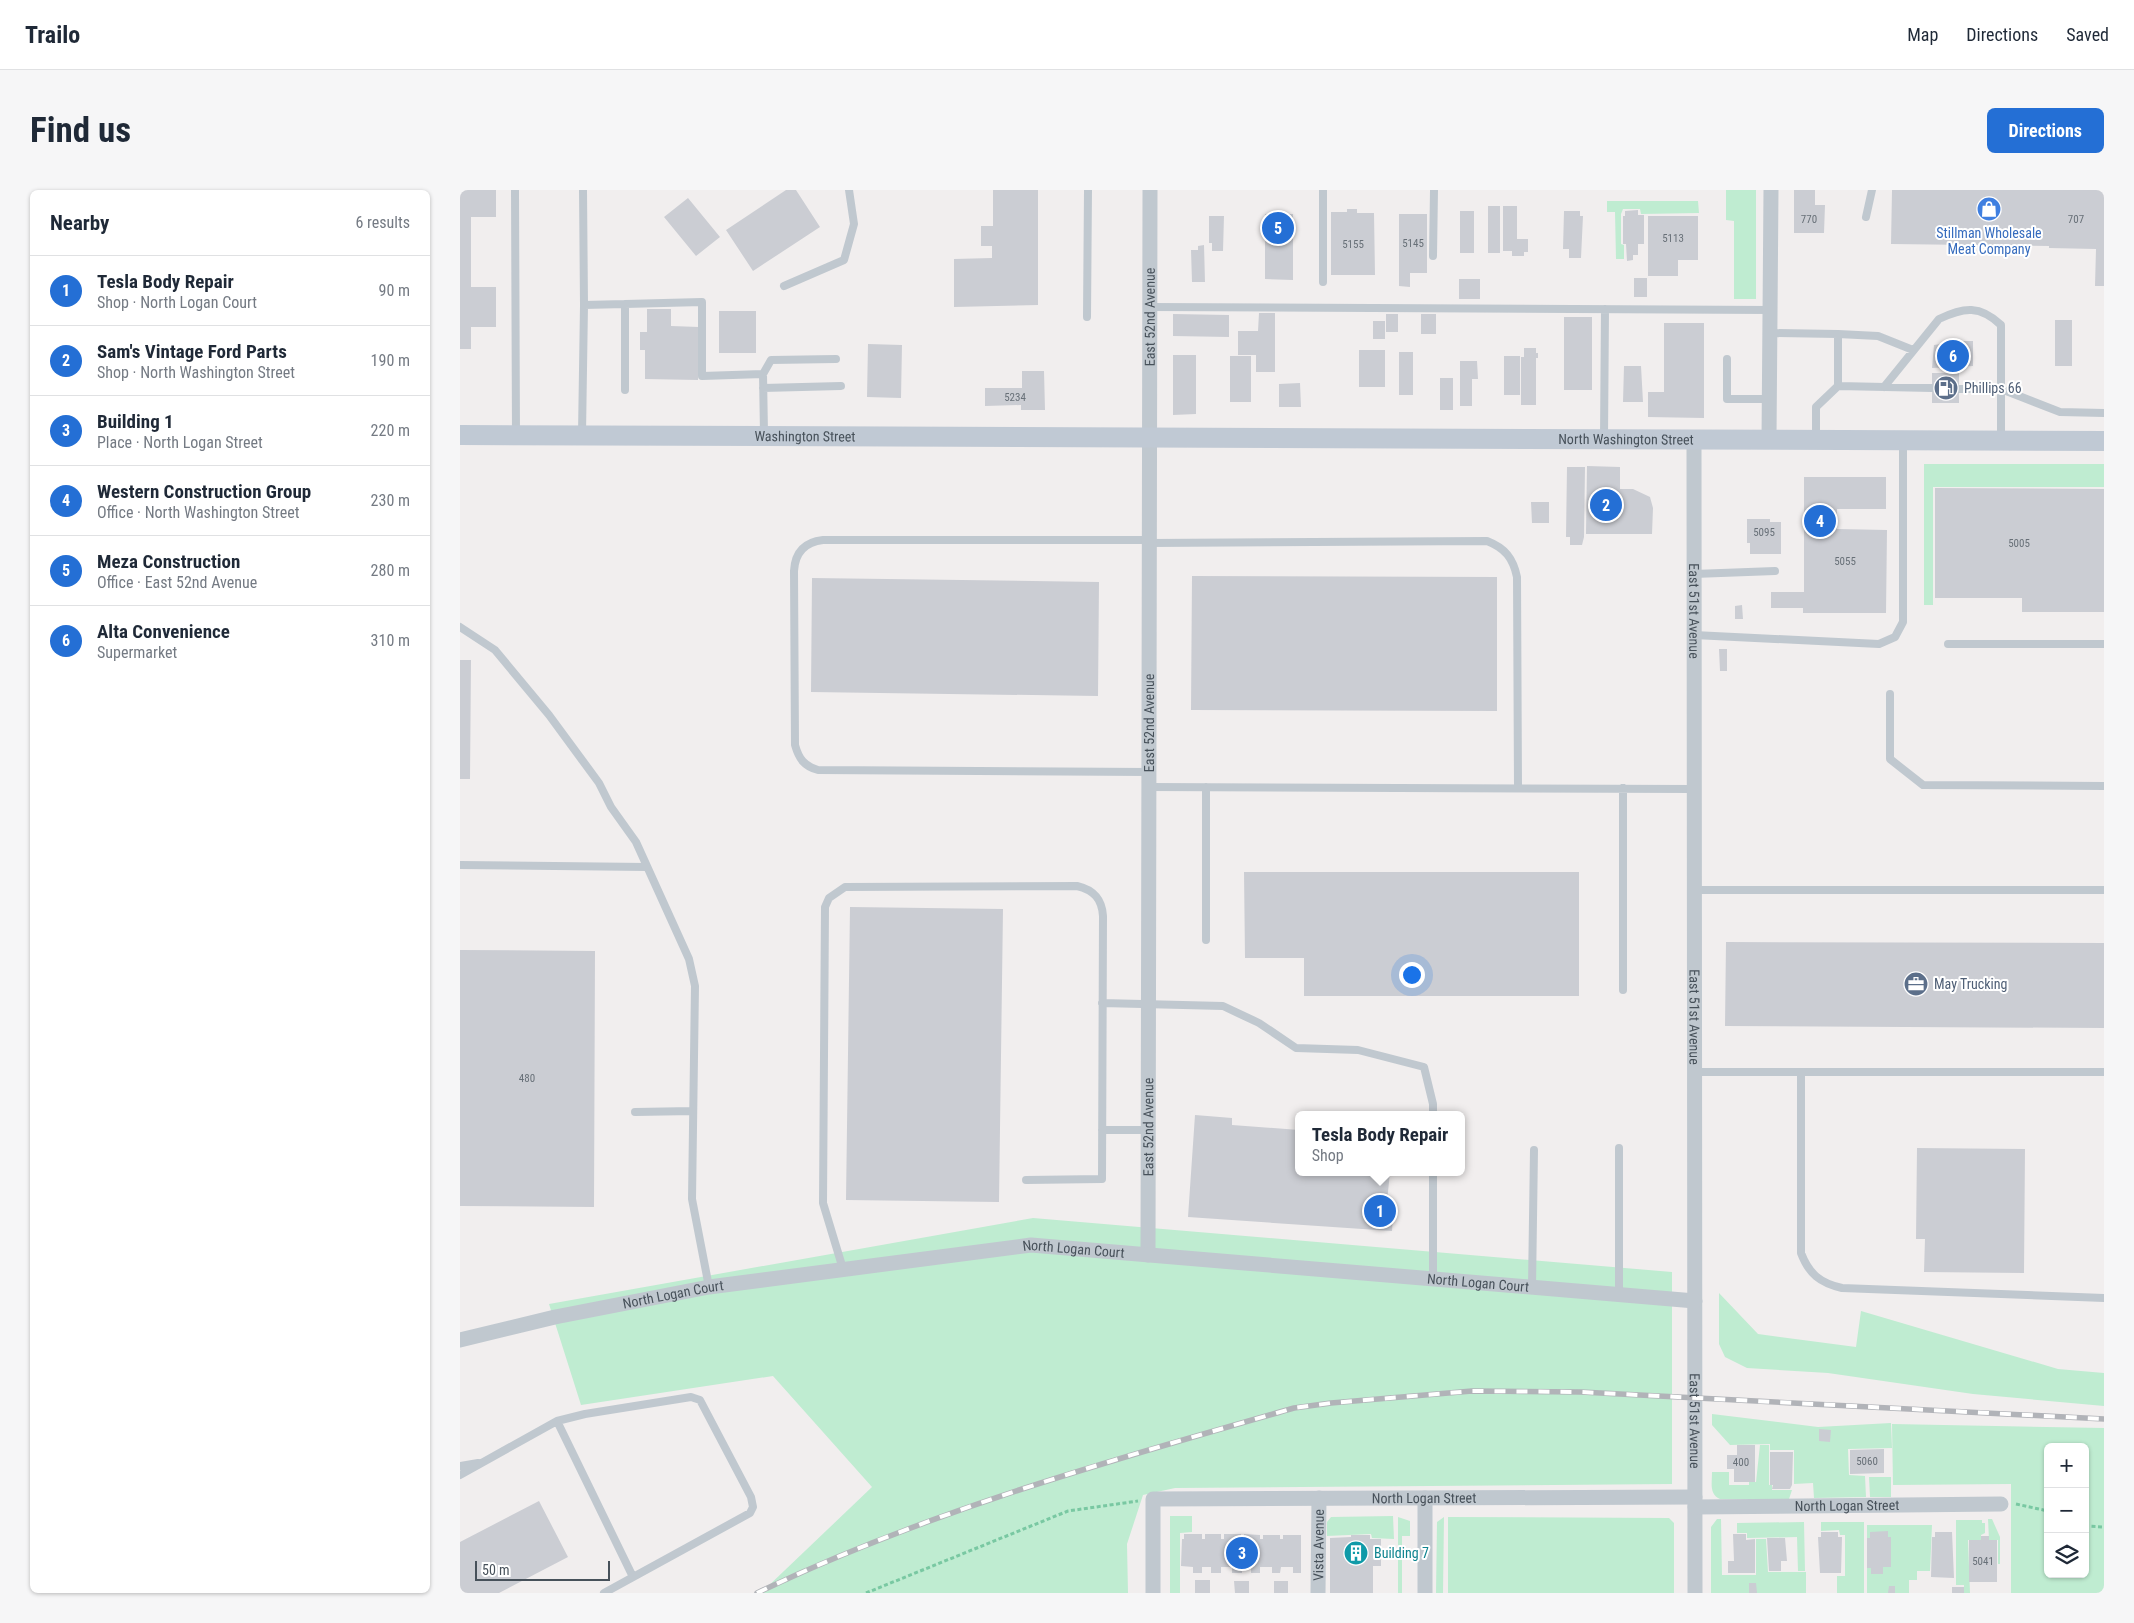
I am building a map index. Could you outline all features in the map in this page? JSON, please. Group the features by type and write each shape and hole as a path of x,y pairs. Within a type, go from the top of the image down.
{"main road":[{"name":"Washington Street","path":"460,435 1149,436"},
{"name":"North Washington Street","path":"1149,436 2104,441"}],"street":[{"name":"East 52nd Avenue","path":"1148,1255 1150,190"},
{"path":"1769,439 1771,190"},
{"name":"East 51st Avenue","path":"1694,439 1695,1593"},
{"name":"North Logan Court","path":"460,1340 555,1317 709,1287 1031,1245 1695,1301"},
{"name":"Vista Avenue","path":"1318,1593 1319,1498"},
{"path":"1425,1498 1425,1593"},
{"name":"North Logan Street","path":"1153,1499 1425,1498 2000,1504"},
{"path":"1153,1499 1153,1593"}],"lane":[{"path":"515,190 516,435"},
{"path":"582,436 583,190"},
{"path":"784,286 844,260 854,224 849,190"},
{"path":"1088,190 1088,317"},
{"path":"1323,190 1323,282"},
{"path":"1433,256 1434,190"},
{"path":"1866,217 1872,190"},
{"path":"584,305 702,302 702,376 763,374"},
{"path":"626,304 626,390"},
{"path":"1150,307 1770,310"},
{"path":"1604,438 1605,309"},
{"path":"1884,387 1939,318 1952,312 1966,309 1987,314 2001,325 2001,440"},
{"path":"1770,333 1878,336 1913,350"},
{"path":"1838,334 1838,386"},
{"path":"764,436 763,374 771,360 836,359"},
{"path":"1727,359 1727,399 1770,399"},
{"path":"763,388 841,386"},
{"path":"1816,439 1816,407 1838,386 1932,388"},
{"path":"1959,389 2001,389 2060,412 2104,413"},
{"path":"1694,635 1879,644 1895,637 1903,622 1903,440"},
{"path":"1518,788 1517,577 1514,564 1508,554 1498,546 1486,541 1150,542 823,540 814,541 798,552 794,571 795,745 797,755 810,767 818,770 1149,780 1206,787 1694,789"},
{"path":"1694,574 1775,571"},
{"path":"460,627 495,650 549,715 600,783 611,807 636,842 694,973 692,1199 709,1287"},
{"path":"1948,644 2104,644"},
{"path":"1890,694 1890,759 1923,785 2104,786"},
{"path":"1206,787 1206,940"},
{"path":"1623,788 1623,990"},
{"path":"460,865 647,866"},
{"path":"843,1269 823,1203 825,907 834,893 844,887 1077,886 1093,892 1102,908 1102,1180 1026,1180"},
{"path":"1695,890 2104,890"},
{"path":"1102,1003 1223,1006 1259,1023 1296,1048 1358,1050 1424,1067 1433,1111"},
{"path":"1695,1072 2104,1072"},
{"path":"1801,1072 1800,1253 1806,1266 1815,1278 1828,1285 1842,1288 2104,1298"},
{"path":"635,1112 694,1111"},
{"path":"1102,1130 1148,1130"},
{"path":"1619,1148 1619,1294"},
{"path":"1532,1287 1534,1150"},
{"path":"1432,1279 1433,1176"},
{"path":"460,1475 557,1420 691,1397 700,1400 751,1497 754,1507 750,1513 604,1593"},
{"path":"557,1420 633,1577"},
{"path":"460,1466 482,1463"}],"path":[{"path":"866,1593 1068,1511 1153,1499"},
{"path":"2000,1504 2022,1505 2044,1510"},
{"path":"2089,1526 2104,1527"}],"green space":[{"path":"1726,190 1756,190 1756,299 1734,299 1734,221 1726,220"},
{"path":"1607,201 1698,201 1699,213 1641,214 1640,209 1623,209 1621,214 1621,244 1624,245 1624,259 1616,259 1615,212 1607,212"},
{"path":"1924,464 2104,464 2104,487 1933,487 1933,605 1924,605"},
{"path":"1033,1218 1672,1272 1672,1484 1175,1488 1143,1495 1127,1544 1128,1593 761,1593 872,1487 773,1376 581,1405 549,1304"},
{"path":"1719,1293 1758,1334 1856,1347 1861,1311 2058,1369 2104,1373 2104,1406 1973,1394 1828,1373 1747,1368 1725,1357 1719,1344"},
{"path":"1712,1414 1818,1427 1891,1423 1892,1448 1848,1449 1849,1475 1865,1476 1866,1497 1814,1498 1813,1483 1794,1484 1794,1450 1770,1450 1770,1444 1730,1445 1712,1425"},
{"path":"1892,1424 2104,1428 2104,1593 2011,1593 2011,1484 1893,1485"},
{"path":"1760,1445 1769,1445 1769,1485 1772,1485 1772,1490 1792,1490 1789,1499 1720,1499 1716,1497 1712,1488 1712,1472 1729,1472 1729,1485 1749,1485 1749,1482 1756,1482"},
{"path":"1869,1477 1891,1477 1891,1497 1870,1497"},
{"path":"1170,1516 1192,1516 1192,1532 1180,1533 1180,1593 1170,1593"},
{"path":"1393,1516 1394,1539 1372,1538 1371,1534 1327,1536 1327,1522 1331,1517"},
{"path":"1398,1517 1410,1521 1410,1536 1402,1536 1402,1593 1398,1593"},
{"path":"1444,1517 1443,1593 1436,1593 1437,1522"},
{"path":"1448,1517 1669,1518 1674,1523 1674,1593 1448,1593"},
{"path":"1717,1519 1721,1519 1722,1575 1756,1575 1756,1539 1766,1539 1768,1572 1806,1572 1806,1593 1711,1593 1711,1527"},
{"path":"1988,1519 1992,1519 2000,1537 2000,1564 1998,1564 1998,1540 1989,1540"},
{"path":"1956,1520 1982,1520 1982,1523 1985,1523 1985,1533 1981,1535 1981,1540 1968,1540 1970,1593 1964,1593 1964,1585 1956,1585"},
{"path":"1804,1522 1805,1571 1798,1571 1797,1537 1747,1538 1747,1533 1737,1533 1737,1523"},
{"path":"1821,1522 1864,1522 1864,1593 1837,1593 1837,1576 1845,1576 1845,1535 1840,1535 1839,1530 1821,1531"},
{"path":"1867,1525 1932,1525 1930,1571 1917,1571 1917,1580 1909,1580 1909,1593 1867,1593"}],"building":[{"path":"460,190 496,190 496,217 471,217 471,287 496,287 496,327 471,327 471,349 460,349"},
{"path":"786,190 796,190 820,227 753,271 726,230"},
{"path":"993,190 1038,190 1038,305 954,307 954,259 992,258 992,246 981,246 981,226 993,226"},
{"path":"1794,190 1815,190 1815,205 1825,205 1824,233 1794,233"},
{"path":"1892,190 2104,190 2104,286 2095,286 2096,249 2049,248 2049,246 1891,244"},
{"path":"688,198 720,237 696,256 664,217"},
{"path":"1488,206 1500,206 1500,253 1488,253"},
{"path":"1503,206 1517,206 1517,239 1528,239 1528,252 1524,252 1524,256 1512,256 1512,251 1503,251"},
{"path":"1347,209 1357,209 1357,213 1374,213 1375,275 1331,275 1331,212 1347,212"},
{"path":"1638,210 1638,215 1644,215 1644,244 1638,244 1638,255 1633,255 1633,260 1627,261 1626,244 1623,244 1623,216 1625,216 1625,211"},
{"path":"1460,211 1474,211 1474,253 1460,253"},
{"path":"1564,211 1580,211 1580,216 1583,216 1581,258 1569,258 1569,249 1563,249"},
{"path":"1265,214 1293,214 1293,280 1265,279"},
{"path":"1399,214 1427,214 1427,273 1410,273 1410,287 1399,286"},
{"path":"1209,216 1224,216 1223,251 1212,251 1212,243 1209,243"},
{"path":"1648,216 1698,216 1698,260 1678,260 1678,276 1648,276"},
{"path":"1204,245 1205,282 1192,282 1191,250 1198,250 1198,246"},
{"path":"1634,278 1647,278 1647,297 1634,297"},
{"path":"1459,279 1480,279 1480,299 1459,299"},
{"path":"647,309 671,309 671,326 699,327 698,380 645,379 645,350 640,350 640,332 647,332"},
{"path":"719,311 756,311 756,353 719,353"},
{"path":"1259,313 1275,313 1275,372 1256,372 1256,355 1238,355 1238,331 1258,331"},
{"path":"1173,314 1229,315 1229,337 1173,336"},
{"path":"1386,314 1398,314 1398,332 1386,332"},
{"path":"1421,314 1436,314 1436,334 1421,334"},
{"path":"1564,317 1592,317 1592,390 1564,390"},
{"path":"2055,320 2072,320 2072,366 2055,366"},
{"path":"1373,321 1385,321 1385,339 1373,339"},
{"path":"1664,323 1704,323 1704,418 1648,417 1648,392 1664,392"},
{"path":"1949,341 1973,341 1973,366 1932,368 1934,345 1949,343"},
{"path":"868,344 902,345 901,398 867,397"},
{"path":"1524,348 1536,348 1536,353 1538,353 1538,358 1536,358 1536,405 1521,405 1521,357 1524,357"},
{"path":"1359,350 1385,350 1385,387 1359,387"},
{"path":"1399,352 1413,352 1413,395 1399,395"},
{"path":"1173,355 1196,355 1196,414 1173,415"},
{"path":"1230,356 1251,356 1251,402 1230,402"},
{"path":"1504,356 1520,356 1520,395 1504,395"},
{"path":"1460,361 1477,361 1478,379 1472,379 1472,406 1460,406"},
{"path":"1624,366 1641,366 1643,402 1623,402"},
{"path":"1022,371 1044,371 1045,410 1021,410 1021,405 985,406 985,388 1022,388"},
{"path":"1932,373 1959,373 1959,403 1932,403"},
{"path":"1440,378 1453,378 1453,410 1440,410"},
{"path":"1300,383 1301,407 1279,407 1279,384"},
{"path":"1587,466 1620,467 1620,489 1633,489 1650,497 1653,508 1652,534 1586,534"},
{"path":"1567,467 1585,467 1584,537 1582,545 1570,545 1570,537 1566,537"},
{"path":"1804,477 1886,477 1886,509 1837,509 1837,529 1887,530 1886,613 1803,613 1803,608 1771,608 1771,592 1804,592"},
{"path":"1935,488 2104,489 2104,612 2022,612 2022,598 1935,598"},
{"path":"1531,502 1549,502 1549,523 1532,523"},
{"path":"1747,519 1770,519 1770,522 1781,522 1781,554 1750,554 1750,543 1747,543"},
{"path":"1192,576 1497,577 1497,711 1191,710"},
{"path":"812,578 1099,582 1098,696 811,692"},
{"path":"1742,605 1743,619 1735,619 1735,606"},
{"path":"1719,649 1727,649 1727,671 1720,671"},
{"path":"460,660 471,660 470,779 460,779"},
{"path":"1244,872 1579,872 1579,996 1304,996 1304,958 1245,958"},
{"path":"850,907 1003,909 999,1202 846,1200"},
{"path":"1726,942 2104,943 2104,1028 1725,1026"},
{"path":"460,950 595,951 594,1207 460,1206"},
{"path":"1195,1115 1232,1118 1232,1125 1295,1130 1295,1176 1390,1176 1387,1202 1394,1203 1392,1231 1188,1217"},
{"path":"1917,1148 2025,1149 2024,1273 1924,1272 1925,1239 1916,1239"},
{"path":"1819,1429 1831,1430 1830,1442 1819,1441"},
{"path":"1737,1445 1755,1445 1755,1482 1734,1482 1734,1469 1727,1469 1727,1455 1737,1455"},
{"path":"1884,1449 1884,1473 1850,1474 1850,1450"},
{"path":"1770,1452 1793,1452 1792,1485 1790,1489 1772,1489 1773,1485 1770,1485"},
{"path":"539,1501 568,1557 499,1593 460,1593 460,1542"},
{"path":"1888,1531 1888,1537 1891,1537 1891,1567 1883,1567 1883,1574 1871,1574 1871,1568 1867,1568 1867,1538 1870,1538 1870,1532"},
{"path":"1821,1532 1838,1532 1838,1537 1842,1537 1841,1573 1820,1573 1818,1537 1821,1537"},
{"path":"1935,1532 1952,1532 1954,1578 1931,1577 1932,1537 1935,1537"},
{"path":"1184,1534 1202,1534 1202,1539 1205,1539 1205,1534 1221,1534 1221,1539 1224,1539 1224,1534 1241,1534 1241,1539 1244,1539 1244,1534 1260,1535 1260,1539 1263,1539 1263,1535 1280,1535 1280,1539 1283,1539 1283,1535 1301,1535 1301,1573 1293,1573 1293,1567 1281,1567 1280,1573 1272,1573 1272,1567 1260,1567 1260,1573 1251,1573 1251,1567 1242,1567 1242,1573 1232,1573 1232,1567 1221,1567 1221,1573 1211,1573 1211,1567 1202,1567 1202,1573 1193,1573 1193,1567 1181,1566 1182,1539 1184,1539"},
{"path":"1733,1534 1746,1534 1746,1540 1755,1539 1755,1573 1728,1573 1728,1561 1734,1561"},
{"name":"Building 7","path":"1351,1535 1370,1535 1370,1539 1381,1539 1381,1566 1373,1566 1373,1593 1330,1593 1330,1538 1351,1537"},
{"path":"1981,1536 1989,1536 1989,1540 1997,1540 1997,1582 1969,1582 1969,1540 1981,1540"},
{"path":"1767,1538 1785,1538 1787,1561 1781,1561 1781,1571 1769,1571"},
{"path":"1195,1580 1210,1580 1210,1593 1195,1593"},
{"path":"1234,1581 1249,1581 1249,1593 1235,1593"},
{"path":"1274,1581 1288,1581 1288,1593 1274,1593"},
{"path":"1749,1583 1756,1583 1757,1593 1749,1593"},
{"path":"1889,1586 1895,1586 1895,1593 1888,1593"},
{"path":"1952,1587 1964,1587 1964,1593 1952,1593"}],"railway":[{"path":"757,1593 887,1537 1021,1489 1157,1447 1294,1408 1331,1403 1472,1391 1581,1392 2104,1419"}],"place":[{"name":"Stillman Wholesale Meat Company","path":"1989,209"},
{"name":"Meza Construction","path":"1278,228"},
{"name":"Alta Convenience","path":"1953,356"},
{"name":"Phillips 66","path":"1946,388"},
{"name":"Sam's Vintage Ford Parts","path":"1606,505"},
{"name":"Western Construction Group","path":"1820,521"},
{"name":"May Trucking","path":"1916,984"},
{"name":"Tesla Body Repair","path":"1380,1211"},
{"name":"Building 1","path":"1242,1553"},
{"name":"Building 7","path":"1356,1553"}]}
